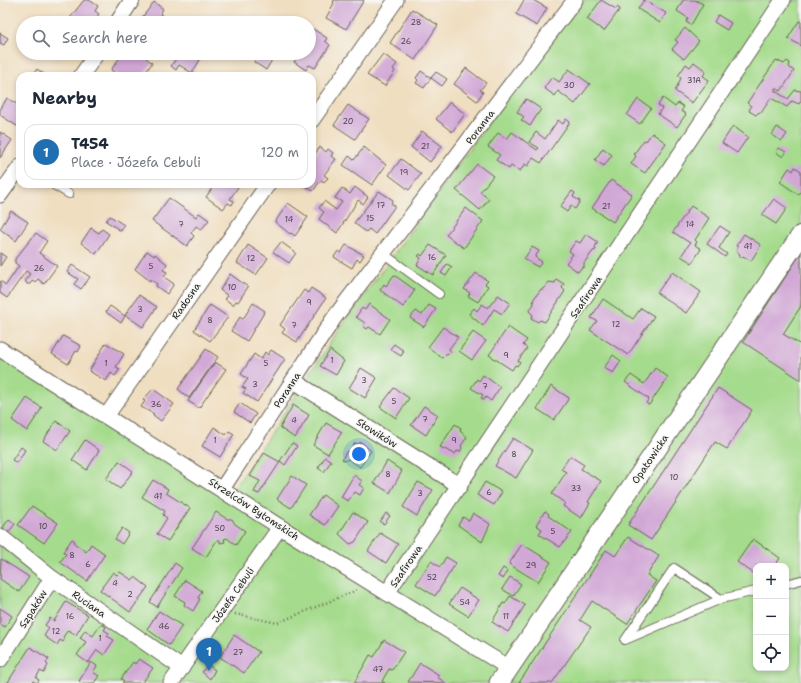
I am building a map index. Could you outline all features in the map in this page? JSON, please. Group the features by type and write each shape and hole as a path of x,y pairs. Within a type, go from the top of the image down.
{"street":[{"path":"122,16 132,0"},
{"name":"Poranna","path":"222,489 334,318 575,0"},
{"name":"Szafirowa","path":"388,593 783,0"},
{"path":"316,114 392,1"},
{"path":"84,72 92,60"},
{"path":"0,195 16,173"},
{"name":"Radosna","path":"107,415 264,188"},
{"name":"Opatowicka","path":"504,676 801,235"},
{"name":"Strzelców Bytomskich","path":"0,349 388,593 504,676"},
{"name":"Słowików","path":"294,381 460,486"},
{"name":"Józefa Cebuli","path":"171,683 280,526"},
{"name":"Ruciana","path":"0,536 52,578 182,668"},
{"name":"Szpaków","path":"0,660 52,578"}],"lane":[{"path":"59,188 69,194"},
{"path":"384,254 439,294"},
{"path":"721,599 674,568 625,640 721,599 753,592"},
{"path":"789,583 801,580"}],"path":[{"path":"230,613 277,623 361,588"}],"green space":[{"path":"577,0 801,0 801,683 0,683 0,353 227,500 332,340"}],"building":[{"path":"84,0 89,0 98,6 95,11 99,14 98,16 72,16"},
{"path":"334,0 364,0 346,29 326,18 334,3"},
{"path":"524,0 533,0 547,8 537,26 516,14"},
{"path":"601,0 616,9 617,7 620,9 604,31 587,19"},
{"path":"644,0 666,13 660,23 638,9"},
{"path":"683,0 695,0 703,4 691,25 686,22 688,18 677,11"},
{"path":"154,2 163,9 160,14 163,16 143,16"},
{"path":"412,9 438,25 415,60 390,43"},
{"path":"718,15 731,23 727,30 714,22"},
{"path":"799,21 801,22 801,46 788,38"},
{"path":"685,28 699,41 684,59 672,49 678,42 675,40"},
{"path":"316,31 327,38 325,41 330,45 315,68 309,65 306,70 294,62 295,60 316,60"},
{"path":"0,33 8,38 4,45 0,43"},
{"path":"383,54 397,64 393,69 395,71 385,86 367,75"},
{"path":"118,60 148,60 152,63 146,72 114,72 111,70"},
{"path":"175,60 200,60 193,72 179,65 176,70 171,66"},
{"path":"255,60 272,60 266,70 254,62"},
{"path":"776,60 784,64 787,61 790,63 789,67 794,71 781,91 775,88 775,91 788,99 795,90 801,91 801,101 799,104 792,101 787,107 771,98 761,113 759,112 756,115 749,111 751,106 747,103"},
{"path":"694,62 706,71 703,76 709,80 692,103 675,91 681,78 678,76 686,64 690,67"},
{"path":"466,68 486,83 480,90 483,92 477,101 454,84"},
{"path":"569,69 590,84 575,104 558,91 555,96 544,88 552,77 559,82"},
{"path":"421,71 431,78 424,88 416,83 418,80 416,78"},
{"path":"436,72 447,79 442,86 431,78"},
{"path":"7,98 16,104 16,125 0,115 0,110"},
{"path":"663,98 675,107 678,103 684,107 681,111 686,114 677,127 658,114 662,108 658,105"},
{"path":"526,99 541,109 530,126 521,120 524,117 517,112"},
{"path":"638,99 651,108 640,124 627,115"},
{"path":"450,102 465,114 452,132 436,119"},
{"path":"348,105 369,119 355,139 334,125"},
{"path":"566,119 570,122 541,163 533,158 528,166 525,164 520,171 511,166 509,169 496,160 500,155 488,147 498,133 507,139 512,132 537,150 539,148 529,142 536,132 545,139 558,120 563,124"},
{"path":"733,126 748,137 737,153 722,143"},
{"path":"777,127 787,134 782,141 772,135"},
{"path":"422,131 442,146 430,162 411,147"},
{"path":"0,132 12,140 0,158"},
{"path":"652,133 666,143 645,173 631,164 636,156 634,154 644,140 646,141"},
{"path":"320,147 326,152 328,149 333,153 331,156 336,159 324,175 328,178 324,182 321,180 316,187 316,152"},
{"path":"364,147 386,165 372,185 343,165 349,156 354,160"},
{"path":"603,148 612,155 604,166 595,160"},
{"path":"779,148 786,152 783,157 776,152"},
{"path":"401,159 421,174 409,190 389,175"},
{"path":"477,164 493,176 480,192 489,199 480,210 456,190"},
{"path":"795,167 801,171 801,191 799,195 780,182 789,168 793,171"},
{"path":"611,180 632,194 613,222 592,208"},
{"path":"355,187 368,197 363,204 358,200 337,233 319,219 324,212 319,208 324,201 336,210 342,202 335,198 342,188 350,194"},
{"path":"212,188 237,188 230,199 234,201 232,205 228,203 223,209 206,197"},
{"path":"379,191 393,200 391,203 395,206 375,234 369,229 366,232 354,223"},
{"path":"572,191 575,193 573,197 580,201 575,209 571,206 567,212 560,207"},
{"path":"169,198 196,217 199,213 209,220 201,230 196,226 191,233 194,236 187,246 152,221"},
{"path":"774,199 787,208 776,224 762,215"},
{"path":"288,203 308,217 295,236 291,233 290,234 275,222"},
{"path":"691,206 709,218 695,240 697,242 695,245 701,249 692,263 681,256 690,243 673,232"},
{"path":"466,208 483,221 464,248 446,235"},
{"path":"11,211 28,222 16,241 0,229"},
{"path":"110,216 124,225 121,231 106,221"},
{"path":"720,226 729,232 719,248 727,254 725,257 707,244"},
{"path":"91,228 99,233 102,229 109,234 96,254 81,243"},
{"path":"36,233 47,241 39,253 57,266 44,284 38,279 35,282 33,280 30,284 27,284 25,280 30,274 26,271 7,298 0,293 0,281 6,285 19,266 15,263 15,259"},
{"path":"586,234 598,242 595,247 596,250 593,251 584,263 584,267 578,272 566,263 573,254 569,251 576,241 580,243"},
{"path":"744,234 761,245 751,261 743,256 741,258 739,256 740,254 736,251 738,247 736,246"},
{"path":"281,242 296,253 289,263 273,252"},
{"path":"248,245 268,258 256,275 237,263"},
{"path":"346,245 364,255 360,261 357,259 352,268 334,257 338,251 341,253"},
{"path":"430,245 446,255 433,275 417,265 421,258 418,256 420,254 422,256"},
{"path":"532,247 539,251 535,257 542,262 538,267 524,259"},
{"path":"147,251 154,256 155,254 167,264 163,270 167,272 164,277 174,284 167,294 156,286 157,284 151,279 150,281 135,269"},
{"path":"0,253 6,257 0,266"},
{"path":"801,253 801,306 783,334 801,345 801,380 743,342"},
{"path":"447,264 452,267 446,276 441,273"},
{"path":"72,265 90,277 81,289 74,284 78,279 67,272"},
{"path":"672,272 701,292 686,313 657,293"},
{"path":"476,273 488,281 485,284 488,286 478,302 468,296 470,293 464,289"},
{"path":"230,274 248,287 238,302 236,301 233,305 225,299 228,296 220,290"},
{"path":"394,275 415,290 403,307 380,290 384,284 386,286"},
{"path":"556,279 564,284 562,288 565,291 545,322 540,320 538,322 531,318 533,315 529,311 534,304 533,300 541,289 543,289 549,282 555,283"},
{"path":"311,288 326,298 297,342 282,333 285,329 280,325 304,290 308,293"},
{"path":"139,295 157,307 143,327 125,315"},
{"path":"498,295 510,303 502,314 494,309 483,326 469,314 474,308 477,311 482,304 488,308"},
{"path":"603,299 633,319 641,308 654,316 628,355 590,330 597,321 591,318"},
{"path":"253,303 265,311 247,341 231,331 240,317 243,319"},
{"path":"369,304 390,319 380,334 369,327 367,329 363,326 365,323 356,317 362,308 365,310"},
{"path":"210,305 228,317 210,341 194,330"},
{"path":"429,305 436,309 424,327 410,318 416,311 422,315"},
{"path":"110,306 125,316 121,323 106,312"},
{"path":"443,327 458,337 449,349 451,352 449,354 447,353 442,358 428,347"},
{"path":"508,327 527,340 523,345 527,348 518,361 520,362 517,366 515,365 512,370 489,355"},
{"path":"473,332 486,341 472,360 459,351"},
{"path":"63,336 81,346 68,364 52,354"},
{"path":"106,343 124,354 116,367 120,369 115,376 111,373 106,381 89,371"},
{"path":"394,344 404,351 401,356 390,349"},
{"path":"206,349 218,357 189,398 178,389"},
{"path":"271,350 285,359 257,402 243,393 246,389 242,387 248,379 241,374 254,354 261,359 265,352 268,355"},
{"path":"330,350 344,361 336,375 320,366"},
{"path":"613,355 621,361 613,373 604,368"},
{"path":"215,362 226,369 199,408 188,401"},
{"path":"361,368 377,378 365,398 349,388"},
{"path":"655,368 668,377 649,405 646,403 649,399 625,382 631,375 644,384"},
{"path":"483,375 500,387 491,401 486,397 484,400 481,398 483,395 471,388 477,379 479,381"},
{"path":"551,386 569,398 554,420 537,409"},
{"path":"394,388 409,398 396,418 380,407"},
{"path":"718,388 752,410 727,449 715,442 651,540 628,525"},
{"path":"153,389 174,404 161,421 153,415 154,414 141,407 145,401 143,400"},
{"path":"27,398 42,408 27,431 12,420"},
{"path":"240,403 256,414 250,423 234,412"},
{"path":"293,405 309,415 295,438 280,428"},
{"path":"424,406 438,415 426,435 411,425"},
{"path":"56,421 70,431 57,450 43,441"},
{"path":"326,423 342,432 328,454 313,445"},
{"path":"455,424 461,428 460,431 467,437 461,446 462,448 460,452 457,451 455,454 440,447"},
{"path":"214,427 226,435 229,431 234,434 220,457 202,446"},
{"path":"513,438 533,450 516,478 495,466"},
{"path":"85,440 99,450 87,470 72,460"},
{"path":"361,442 371,451 360,467 348,459 345,461 342,459 355,443 358,444"},
{"path":"292,443 297,446 285,465 280,461"},
{"path":"21,447 25,450 17,463 12,460"},
{"path":"264,453 280,462 259,494 254,492 260,481 250,476"},
{"path":"570,456 584,465 581,469 601,481 588,502 590,503 581,518 563,506 565,503 552,494 566,472 561,469"},
{"path":"325,457 331,461 324,472 318,468"},
{"path":"119,461 133,471 120,489 106,479"},
{"path":"387,461 402,471 390,493 374,483"},
{"path":"354,475 362,481 359,485 364,488 360,495 355,492 348,501 341,497"},
{"path":"292,476 306,485 291,508 277,499"},
{"path":"153,480 168,489 166,493 190,508 168,541 157,534 167,518 163,515 165,511 142,497"},
{"path":"418,482 433,490 417,516 403,507"},
{"path":"485,482 502,492 494,505 477,495"},
{"path":"323,495 338,506 325,525 309,515"},
{"path":"32,506 58,523 44,543 18,525"},
{"path":"545,511 549,514 548,516 572,532 560,547 539,534 542,529 536,525"},
{"path":"216,512 227,519 232,519 235,524 245,531 236,545 227,538 224,539 225,542 220,543 220,540 217,540 206,557 192,548"},
{"path":"353,512 368,522 355,542 350,544 339,534"},
{"path":"386,513 390,516 384,524 380,522"},
{"path":"473,513 490,524 482,542 458,525 463,517 469,521"},
{"path":"9,519 15,524 8,533 2,529"},
{"path":"122,528 129,533 122,544 115,539"},
{"path":"380,533 398,544 386,563 368,551"},
{"path":"628,537 659,556 647,575 656,581 627,624 592,601 580,620 591,627 552,683 519,683 606,550 615,556"},
{"path":"72,539 75,541 74,543 86,552 91,544 105,554 87,581 60,562 66,554 63,552"},
{"path":"753,539 780,558 777,563 753,563 753,573 737,562"},
{"path":"522,544 551,562 538,582 509,564"},
{"path":"446,557 456,563 435,596 416,584 431,561 440,567"},
{"path":"1,559 29,577 19,592 0,579"},
{"path":"175,563 182,568 157,607 150,602"},
{"path":"503,568 508,571 503,579 498,576"},
{"path":"113,572 117,575 120,572 132,580 135,577 148,587 130,612 100,590"},
{"path":"510,577 521,584 513,596 502,589"},
{"path":"185,580 202,591 198,598 200,599 193,611 184,605 185,602 175,596"},
{"path":"460,588 479,600 468,616 449,604"},
{"path":"510,596 525,605 508,632 492,622 503,603 505,604"},
{"path":"66,602 88,615 76,635 68,630 63,637 65,639 63,642 60,640 57,645 44,636 49,628 45,625 50,618 54,621"},
{"path":"0,608 12,616 5,627 0,624"},
{"path":"159,611 182,626 169,645 147,629"},
{"path":"101,624 106,627 104,630 109,633 107,636 114,640 104,655 97,650 88,663 77,655 86,642 80,638 85,630 93,636"},
{"path":"234,635 259,652 244,673 220,657"},
{"path":"384,640 404,652 392,670 389,669 382,681 385,683 354,683 370,655 374,657"},
{"path":"30,647 49,659 46,663 48,665 44,673 40,671 36,678 39,680 37,683 33,681 31,683 9,683 8,682"},
{"path":"139,659 153,668 142,683 122,683 124,681 121,679 133,662 135,664"},
{"path":"91,662 97,666 93,672 99,676 94,683 82,683 79,681"},
{"path":"420,663 439,675 437,677 446,683 408,682"},
{"path":"208,665 215,670 210,679 202,672"}],"place":[{"name":"T454","path":"209,671"}]}
